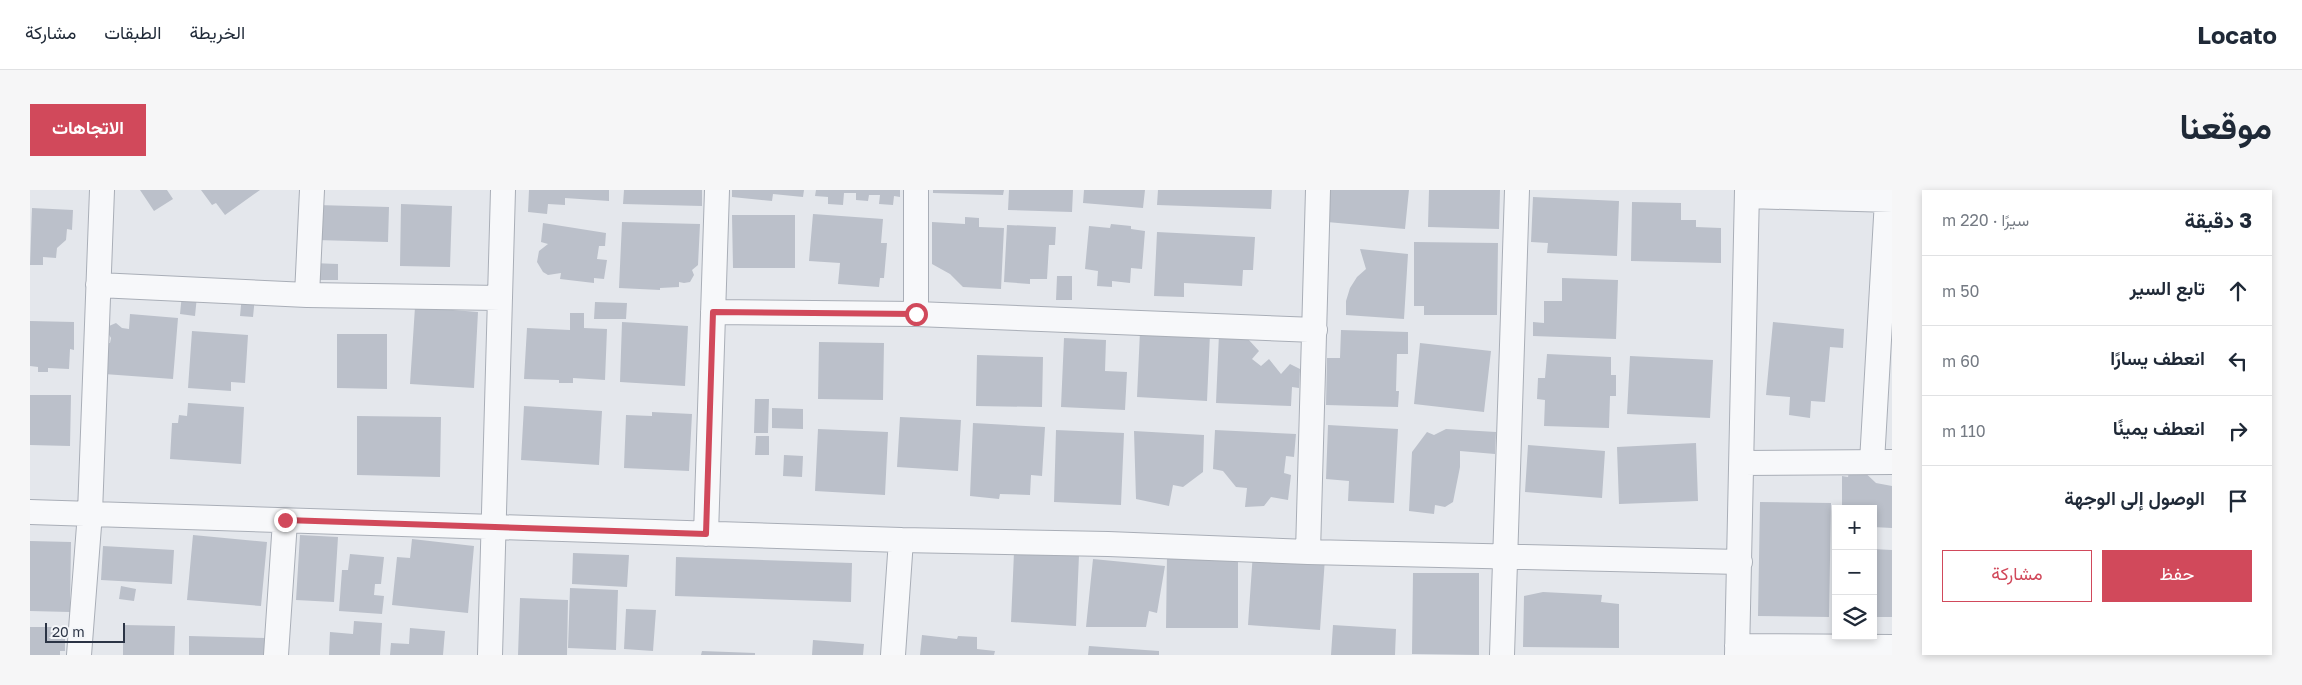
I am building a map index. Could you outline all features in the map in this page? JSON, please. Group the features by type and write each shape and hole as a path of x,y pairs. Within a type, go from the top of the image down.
{"street":[{"path":"80,655 90,513 102,190"},
{"path":"307,295 312,190"},
{"path":"490,655 492,527 503,190"},
{"path":"706,534 717,190"},
{"path":"916,190 916,314"},
{"path":"1308,552 1318,190"},
{"path":"1502,655 1517,190"},
{"path":"1742,463 1882,462 1890,200 1747,193 1737,650 1892,647"},
{"path":"98,285 307,295 500,298"},
{"path":"713,312 916,314 1315,330"},
{"path":"30,512 902,540 1108,544 1308,552 1740,562"},
{"path":"276,655 285,520"},
{"path":"893,655 902,540"}],"building":[{"path":"140,190 167,190 173,199 154,211"},
{"path":"201,190 260,190 225,215 216,203 212,205"},
{"path":"529,190 609,190 609,201 565,198 565,205 548,204 547,214 528,212"},
{"path":"624,190 702,190 702,206 623,204"},
{"path":"732,190 804,190 803,197 773,194 772,201 732,197"},
{"path":"816,190 900,190 900,197 894,196 893,205 879,204 880,195 869,195 868,201 856,200 856,193 844,193 843,205 828,204 828,197 815,196"},
{"path":"933,190 1004,190 1003,195 933,193"},
{"path":"1009,190 1073,190 1072,212 1008,210"},
{"path":"1084,190 1145,190 1143,208 1083,203"},
{"path":"1158,190 1272,190 1271,209 1157,205"},
{"path":"1330,190 1409,190 1405,229 1327,222"},
{"path":"1429,190 1500,190 1499,229 1428,227"},
{"path":"1533,197 1619,201 1617,256 1547,253 1548,243 1531,242"},
{"path":"1632,202 1681,203 1681,220 1696,220 1696,227 1721,228 1721,263 1631,261"},
{"path":"401,204 452,206 450,267 400,266"},
{"path":"317,205 389,207 388,242 316,240"},
{"path":"32,208 73,210 72,230 67,229 66,240 57,248 56,258 43,257 43,265 30,265"},
{"path":"813,214 883,219 881,243 887,243 884,278 880,278 879,287 838,284 840,263 809,261"},
{"path":"732,215 795,215 795,268 733,268"},
{"path":"965,217 979,218 979,227 1004,228 1001,289 963,287 950,274 932,264 932,222 965,224"},
{"path":"622,222 700,224 698,265 692,270 694,275 690,282 679,282 679,287 660,288 660,290 619,288"},
{"path":"543,223 606,233 605,246 599,246 597,259 607,260 604,279 594,278 594,283 560,279 561,273 548,275 543,272 537,262 539,251 548,244 541,242"},
{"path":"1111,224 1131,226 1131,229 1145,231 1142,269 1131,268 1130,283 1112,281 1112,287 1097,286 1098,271 1085,269 1089,226 1110,228"},
{"path":"1007,225 1056,227 1055,245 1049,245 1047,279 1030,279 1030,284 1004,282"},
{"path":"1157,232 1255,237 1253,270 1243,270 1242,286 1184,283 1184,297 1154,296"},
{"path":"1414,242 1498,243 1497,315 1424,315 1424,306 1414,306"},
{"path":"1360,249 1408,254 1404,319 1346,315 1346,301 1350,288 1357,277 1366,269"},
{"path":"312,263 338,264 338,280 311,280"},
{"path":"1057,276 1072,276 1072,300 1056,300"},
{"path":"1562,278 1618,280 1616,339 1533,336 1533,322 1544,323 1544,301 1562,301"},
{"path":"182,294 197,296 195,316 180,314"},
{"path":"242,295 255,297 253,317 240,316"},
{"path":"595,302 627,303 626,319 594,319"},
{"path":"415,307 478,312 474,388 410,384"},
{"path":"570,313 584,313 584,328 607,329 605,380 573,378 573,383 559,383 559,380 524,379 527,328 570,330"},
{"path":"130,314 178,318 173,379 104,374 106,343 110,343 111,338 108,333 109,326 116,323 122,328 129,329"},
{"path":"30,321 74,322 74,350 70,349 69,369 48,368 48,372 38,372 38,367 30,366"},
{"path":"622,322 688,326 685,386 620,382"},
{"path":"1773,322 1844,329 1843,348 1830,347 1825,402 1811,401 1810,418 1789,415 1790,397 1766,395"},
{"path":"1341,330 1408,332 1408,354 1397,354 1396,391 1399,391 1398,407 1326,405 1327,358 1340,358"},
{"path":"192,331 248,335 245,383 231,382 231,391 188,388"},
{"path":"1140,331 1210,334 1207,401 1137,397"},
{"path":"337,334 387,334 387,389 337,388"},
{"path":"1219,334 1248,339 1259,351 1252,359 1261,366 1269,359 1281,374 1290,364 1300,369 1299,388 1292,387 1291,406 1216,403"},
{"path":"1064,338 1106,340 1105,371 1127,372 1125,410 1061,407"},
{"path":"819,342 884,343 883,400 818,399"},
{"path":"1420,343 1491,351 1484,412 1414,404"},
{"path":"1547,354 1611,357 1611,375 1616,375 1616,396 1610,396 1609,428 1544,426 1545,400 1537,399 1538,378 1545,378"},
{"path":"977,355 1043,357 1042,407 976,406"},
{"path":"1630,356 1713,360 1710,418 1627,414"},
{"path":"30,395 71,395 70,446 30,445"},
{"path":"755,399 769,399 768,433 754,433"},
{"path":"188,403 244,407 241,464 170,459 172,423 178,423 179,415 187,416"},
{"path":"524,406 602,411 599,465 521,460"},
{"path":"772,408 803,409 803,429 772,428"},
{"path":"652,412 692,414 689,471 624,468 626,415 652,416"},
{"path":"357,416 441,417 440,477 357,475"},
{"path":"900,417 961,420 958,471 897,467"},
{"path":"973,423 1045,427 1042,476 1031,475 1030,495 1000,494 999,499 970,496"},
{"path":"1328,425 1398,429 1394,503 1348,501 1349,481 1326,479"},
{"path":"818,429 888,432 885,495 815,491"},
{"path":"1446,429 1496,432 1495,454 1460,451 1460,467 1453,502 1445,507 1435,505 1434,514 1409,511 1412,452 1427,432 1434,435"},
{"path":"1056,430 1124,433 1121,505 1054,502"},
{"path":"1215,430 1296,434 1294,457 1286,456 1284,473 1291,475 1288,500 1271,497 1264,506 1245,507 1247,488 1236,487 1223,471 1213,469"},
{"path":"1134,431 1204,435 1203,472 1183,487 1173,485 1169,506 1136,499"},
{"path":"756,436 769,436 769,455 755,455"},
{"path":"1696,443 1698,501 1619,504 1617,447"},
{"path":"1528,445 1605,451 1602,498 1525,492"},
{"path":"784,455 803,456 802,477 783,476"},
{"path":"1850,466 1859,467 1876,483 1892,486 1892,528 1877,527 1877,505 1842,505 1842,476 1848,477"},
{"path":"1760,502 1831,503 1829,617 1758,616"},
{"path":"193,535 267,542 261,606 187,600"},
{"path":"300,535 338,537 334,602 296,600"},
{"path":"412,539 474,546 468,613 392,605 397,557 410,558"},
{"path":"30,541 71,542 70,612 30,611"},
{"path":"103,546 174,550 172,584 101,580"},
{"path":"1877,549 1892,550 1892,617 1877,617"},
{"path":"1014,552 1079,555 1076,626 1011,622"},
{"path":"1253,552 1325,558 1320,630 1248,625"},
{"path":"573,553 629,555 627,587 572,584"},
{"path":"1167,553 1238,553 1238,628 1166,628"},
{"path":"350,554 384,557 381,584 375,584 374,595 384,596 382,614 339,611 342,570 348,570"},
{"path":"676,557 852,563 851,602 675,596"},
{"path":"1093,559 1165,566 1157,613 1149,611 1146,627 1086,627"},
{"path":"1413,573 1479,573 1479,655 1412,654"},
{"path":"121,586 136,589 134,601 119,599"},
{"path":"570,588 618,590 616,650 568,648"},
{"path":"1543,592 1602,595 1601,602 1619,604 1619,648 1523,647 1524,596"},
{"path":"520,598 568,600 567,655 518,655"},
{"path":"626,609 656,610 653,651 624,649"},
{"path":"354,621 382,623 380,655 329,655 330,632 353,634"},
{"path":"123,625 175,626 174,655 123,655"},
{"path":"1333,625 1396,629 1395,655 1331,655"},
{"path":"30,627 65,627 65,651 60,651 60,655 30,655"},
{"path":"410,628 445,631 443,655 390,655 391,643 409,644"},
{"path":"922,635 957,639 958,636 977,637 977,649 995,651 994,655 920,655"},
{"path":"189,636 266,638 266,655 189,655"},
{"path":"813,640 864,644 863,655 812,655"},
{"path":"1089,646 1159,651 1159,655 1088,655"},
{"path":"702,651 755,653 755,655 701,655"}],"route":[{"path":"285,520 706,534 713,312 916,314"}]}
